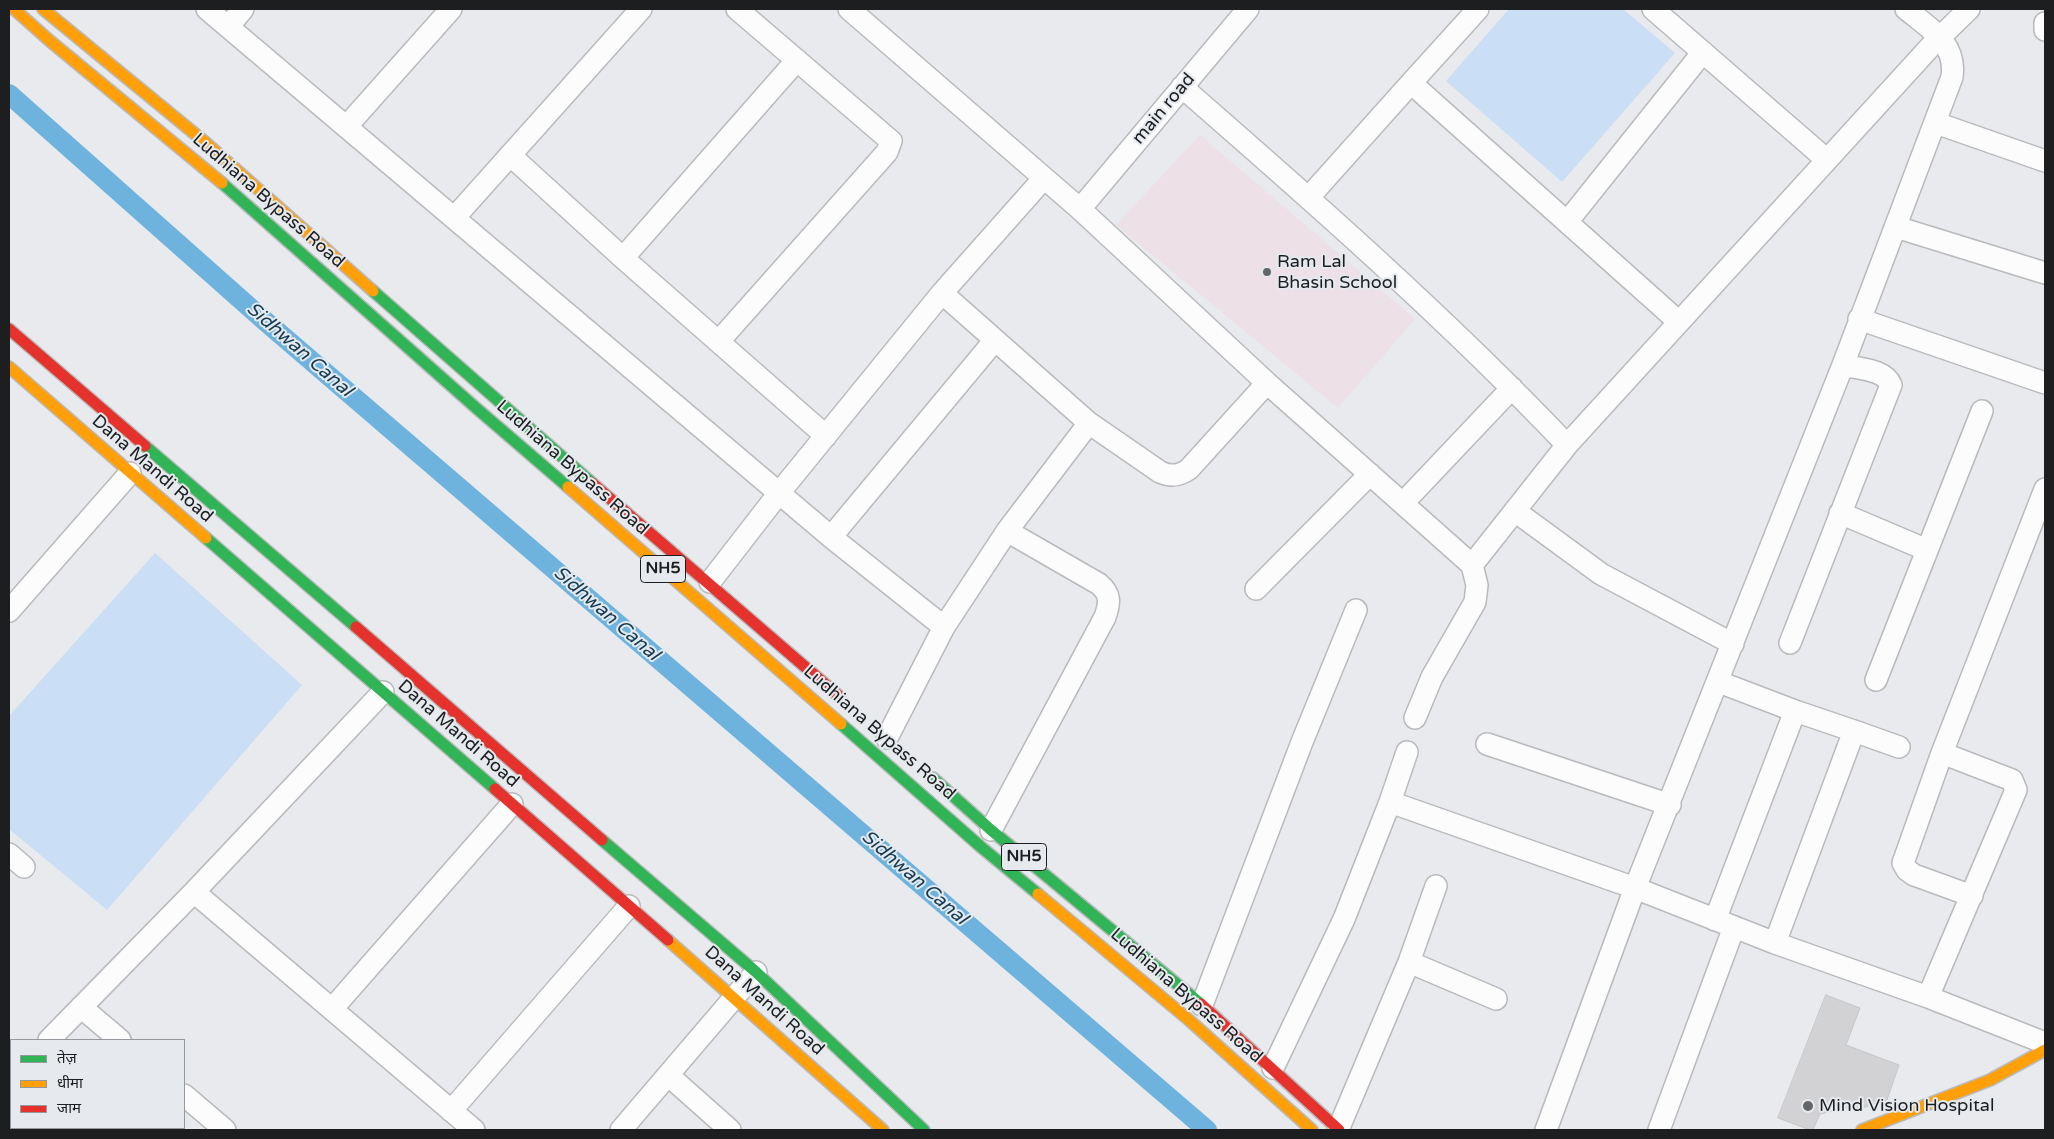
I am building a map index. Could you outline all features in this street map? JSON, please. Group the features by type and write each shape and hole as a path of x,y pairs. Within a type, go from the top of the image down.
{"main road":[{"name":"Ludhiana Bypass Road","path":"14,9 50,42 194,158 475,407 735,631 981,847 1188,1020 1312,1130"},
{"name":"Ludhiana Bypass Road","path":"43,9 206,143 488,393 710,582 850,706"},
{"path":"9,329 756,972 924,1130"},
{"name":"Dana Mandi Road","path":"9,367 734,997 883,1130"},
{"name":"Ludhiana Bypass Road","path":"924,771 991,830 1202,1005 1339,1130"},
{"path":"1862,1130 1990,1080 2045,1050"}],"street":[{"path":"207,9 779,493 944,627"},
{"path":"228,27 243,9"},
{"path":"346,127 451,9"},
{"path":"454,218 641,9"},
{"path":"719,341 887,152 891,141 737,9"},
{"path":"849,9 1080,210 1267,383 1472,565 1477,585 1475,602 1432,677 1415,718"},
{"name":"main road","path":"1080,210 1248,9"},
{"path":"1309,197 1478,9"},
{"path":"1653,9 1827,160"},
{"path":"1546,1130 1635,888 1719,682 1843,365 1952,77 1952,59 1941,36 1906,9"},
{"path":"1472,565 1567,445 1941,36 1969,9"},
{"path":"2045,23 2045,30"},
{"path":"1567,222 1703,52"},
{"path":"623,258 797,60"},
{"path":"1411,83 1679,322"},
{"path":"1182,87 1309,197 1512,388 1567,445"},
{"path":"1936,123 2045,161"},
{"path":"510,155 623,258 826,436"},
{"path":"710,582 779,493 942,293 1044,178"},
{"path":"1896,227 2045,273"},
{"path":"942,293 1089,423 1160,472 1174,476 1182,474 1189,469 1267,383"},
{"path":"1859,319 2045,383"},
{"path":"831,536 996,340"},
{"path":"1790,643 1891,385 1888,378 1882,374 1843,365"},
{"path":"1403,503 1512,388"},
{"path":"1876,680 1982,411"},
{"path":"887,738 944,627 1007,531 1089,423"},
{"path":"9,611 130,473"},
{"path":"1256,589 1370,474"},
{"path":"1972,896 1914,875 1907,870 1903,863 1942,753 2045,489"},
{"path":"1515,511 1601,574 1733,644"},
{"path":"1840,513 1927,550"},
{"path":"991,830 1105,617 1109,599 1105,589 1099,584 1007,531"},
{"path":"1202,1005 1302,742 1356,610"},
{"path":"1719,682 1899,747"},
{"path":"50,1039 194,892 383,692"},
{"path":"1659,1130 1795,711"},
{"path":"1775,943 1854,731"},
{"path":"1488,744 1670,805"},
{"path":"1273,1068 1344,919 1390,802 1407,752"},
{"path":"1928,998 2016,790 2012,780 1942,753"},
{"path":"1390,802 1635,888 1775,943 1928,998 2045,1043"},
{"path":"332,1009 512,804"},
{"path":"1339,1130 1409,962 1436,886"},
{"path":"194,892 474,1130"},
{"path":"452,1111 629,906"},
{"path":"1409,962 1496,999"},
{"path":"621,1130 756,972"},
{"path":"81,1007 119,1039"},
{"path":"668,1075 730,1130"},
{"path":"185,1096 225,1130"}],"shaded area":[{"path":"1509,9 1623,9 1675,53 1562,182 1446,81"},
{"name":"Ram Lal Bhasin School","path":"1200,135 1415,319 1338,408 1116,225"},
{"path":"155,553 302,685 107,910 9,829 9,716"}],"building":[{"path":"1826,995 1860,1008 1846,1045 1899,1065 1887,1100 1853,1111 1850,1107 1820,1114 1813,1130 1810,1130 1778,1118"}],"waterway":[{"name":"Sidhwan Canal","path":"9,94 265,321 1207,1130"}],"traffic: fast":[{"path":"222,183 568,487"},
{"path":"373,291 592,483"},
{"path":"145,446 356,627"},
{"path":"206,538 495,789"},
{"path":"841,724 981,847 1038,894"},
{"path":"933,778 991,830 1201,1004"},
{"path":"602,840 756,972 924,1130"}],"traffic: slow":[{"path":"14,9 222,183"},
{"path":"43,9 206,143 373,291"},
{"path":"9,367 206,538"},
{"path":"568,487 841,724"},
{"path":"1038,894 1189,1020 1312,1130"},
{"path":"668,940 883,1130"},
{"path":"1862,1130 1990,1080 2045,1050"}],"traffic: jam":[{"path":"9,329 145,446"},
{"path":"592,483 840,697"},
{"path":"356,627 602,840"},
{"path":"495,789 668,940"},
{"path":"1201,1004 1339,1130"}],"place":[{"name":"Ram Lal Bhasin School","path":"1267,272"},
{"name":"Mind Vision Hospital","path":"1808,1106"}]}
